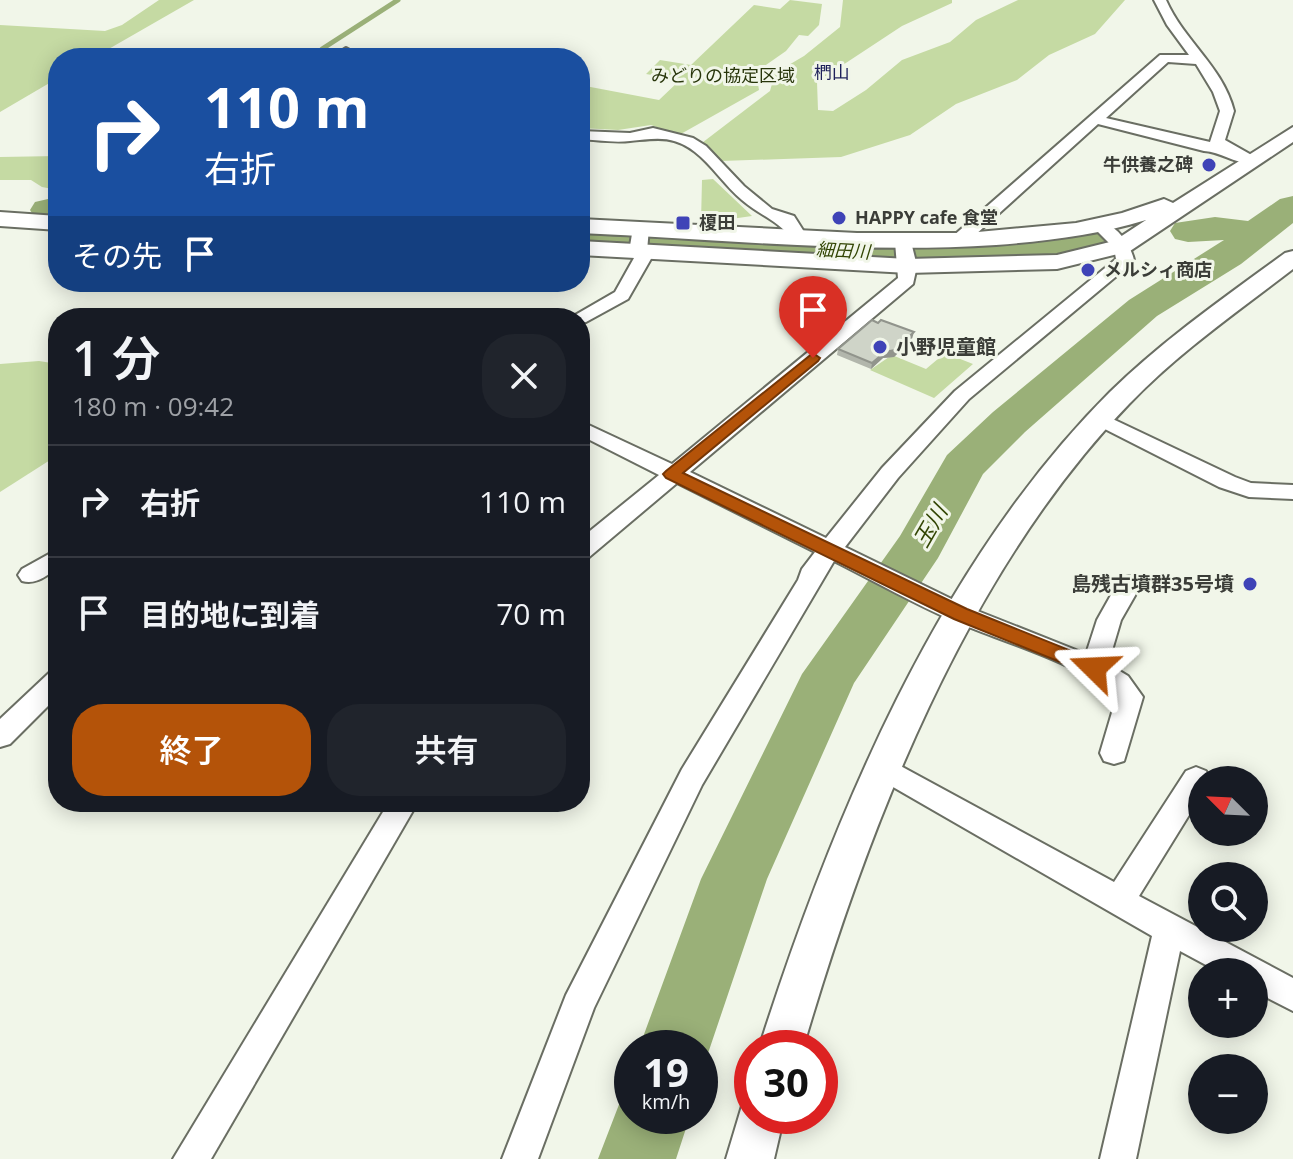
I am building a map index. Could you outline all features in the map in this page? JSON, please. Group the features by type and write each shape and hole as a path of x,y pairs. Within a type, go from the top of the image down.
{"street":[{"path":"1160,0 1201,60 1228,109 1225,122 1217,134 1217,141 1222,147"},
{"path":"958,241 1165,58 1201,60"},
{"path":"1098,120 1204,146 1222,147 1250,160"},
{"path":"590,135 630,137 653,132 688,141 701,149 738,189 766,212 788,220 800,238"},
{"path":"590,228 640,240 1057,262 1202,195 1204,190 1293,133"},
{"path":"0,200 48,202"},
{"path":"0,219 48,222"},
{"path":"590,247 640,240 800,238 906,253 958,241 1112,236"},
{"path":"520,1159 577,1016 578,1006 684,792 779,628 810,581 810,575 836,555 890,473 962,395 1125,260 1112,236"},
{"path":"590,312 622,295 643,257 640,240"},
{"path":"590,544 907,280 906,253"},
{"path":"787,1030 845,862 952,610 1100,419 1147,371 1293,258"},
{"path":"1100,419 1227,482 1249,490 1293,492"},
{"path":"590,432 836,555 952,610 1094,668 1119,683 1130,697 1114,753"},
{"path":"30,575 48,563"},
{"path":"1094,668 1109,620 1129,585"},
{"path":"0,736 48,690"},
{"path":"884,768 1224,958"},
{"path":"1120,900 1188,804"},
{"path":"191,1159 398,812"},
{"path":"1118,1159 1169,929"},
{"path":"1268,982 1293,995"},
{"path":"750,1159 756,1134"}],"green space":[{"path":"159,0 194,0 110,48 48,48 48,84 0,112 0,25 105,31 122,25"},
{"name":"みどりの協定区域","path":"790,0 822,4 819,25 808,36 799,35 786,51 756,72 759,90 679,135 651,125 618,130 590,129 590,87 659,100 680,80 646,74 660,60 691,65 754,5 780,9"},
{"path":"843,0 952,0 952,3 902,26 817,82 818,110 833,111 866,90 902,60 950,42 976,20 1018,0 1125,0 1095,34 1049,55 1017,80 956,104 910,135 841,157 721,161 694,149 770,91 775,73 804,56 840,27"},
{"path":"48,156 48,188 31,180 0,180 0,157"},
{"path":"713,179 752,216 731,219 731,223 701,222 702,180"},
{"path":"945,353 973,364 934,398 870,370 892,355 926,369"},
{"path":"48,362 48,461 0,492 0,364"}],"building":[{"path":"872,320 878,323 881,320 914,332 895,350 885,352 872,363 838,349"}],"waterway":[{"path":"324,48 398,0"},
{"name":"玉川","path":"681,1030 734,879 830,674 920,546 964,466 1009,422 1143,308 1228,256 1265,225 1293,207"},
{"name":"細田川","path":"1188,231 1215,228 1255,233"},
{"name":"細田川","path":"590,239 893,254 1018,250 1106,239"},
{"name":"玉川","path":"637,1159 646,1134"}],"place":[{"name":"牛供養之碑","path":"1209,165"},
{"name":"HAPPY cafe 食堂","path":"839,218"},
{"name":"榎田","path":"683,223"},
{"name":"メルシィ商店","path":"1088,270"},
{"name":"小野児童館","path":"880,347"},
{"name":"島残古墳群35号墳","path":"1250,584"}],"district":[{"name":"椚山","path":"832,73"}],"route":[{"path":"813,358 672,474 961,614 1094,668"}]}
